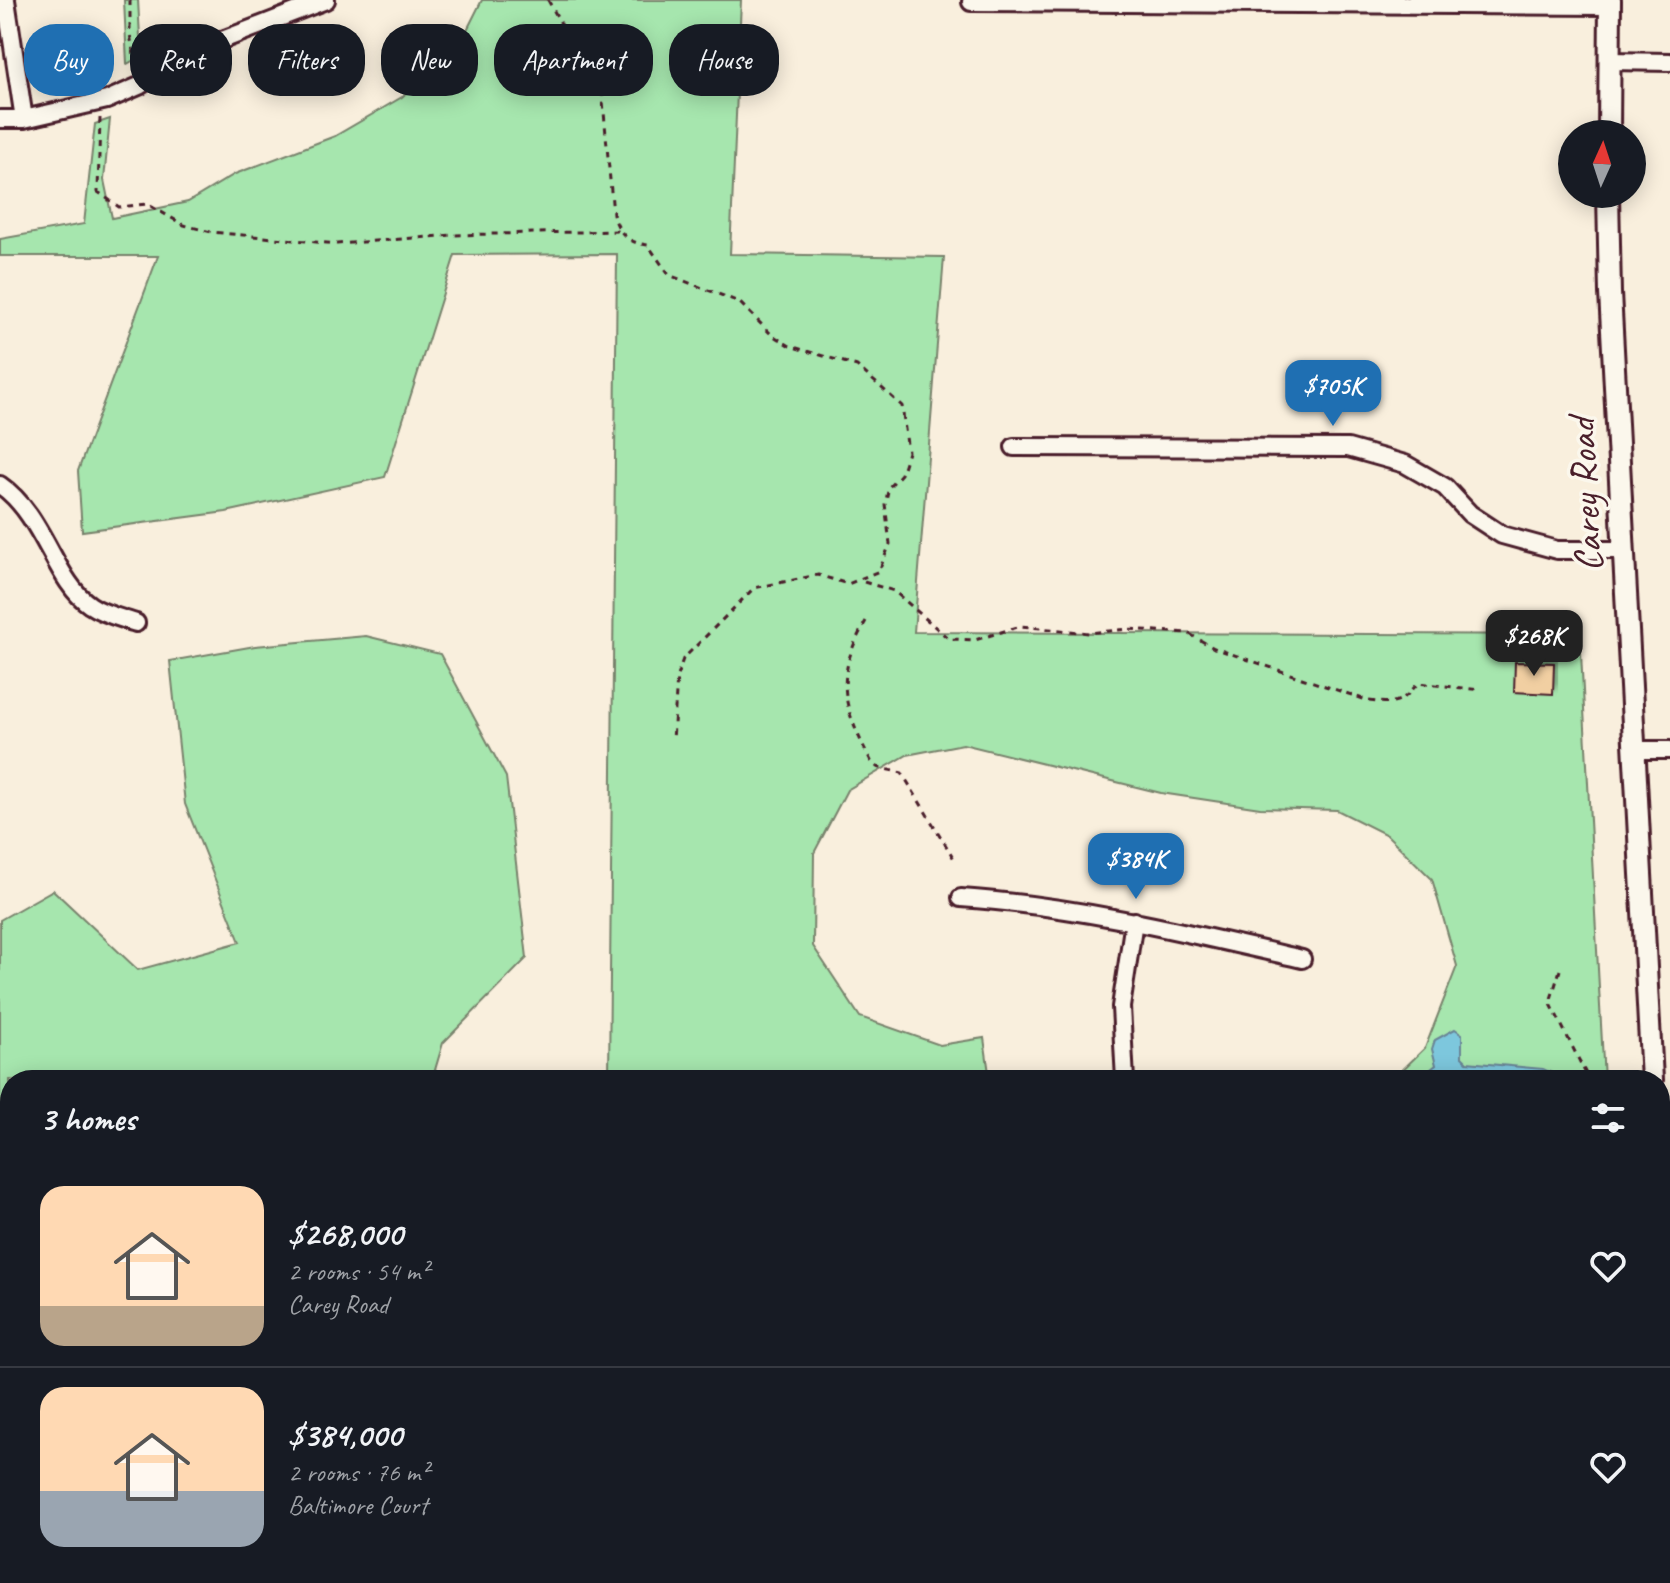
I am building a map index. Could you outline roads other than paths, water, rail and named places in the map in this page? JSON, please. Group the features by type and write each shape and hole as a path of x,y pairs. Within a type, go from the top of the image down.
{"street":[{"path":"6,0 24,119"},
{"path":"0,119 24,119 99,102 139,86 191,52 326,0"},
{"path":"971,2 1610,3 1609,120"},
{"path":"1609,61 1670,62"},
{"name":"Carey Road","path":"1608,208 1651,1070"},
{"path":"1014,447 1348,448 1405,464 1445,487 1470,514 1502,535 1557,550 1624,550"},
{"path":"0,485 25,506 71,583 88,604 136,623"},
{"path":"1635,750 1670,750"},
{"path":"961,898 1050,906 1134,921 1302,959"},
{"path":"1124,1070 1121,1007 1134,921"}],"water":[{"path":"1455,1029 1462,1034 1462,1057 1467,1062 1545,1070 1430,1070 1436,1065 1432,1049 1435,1040"}]}
